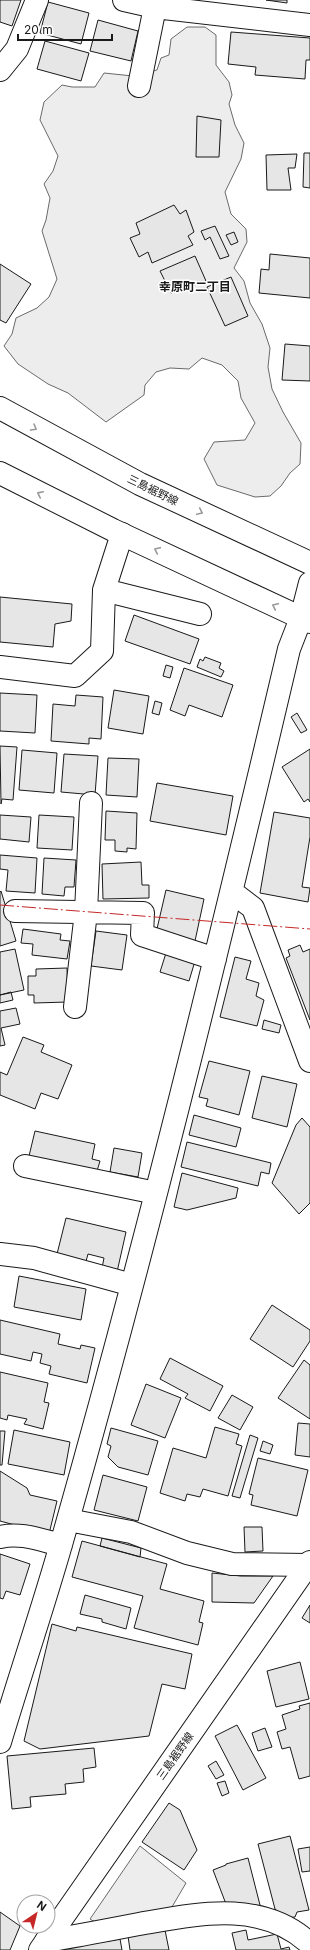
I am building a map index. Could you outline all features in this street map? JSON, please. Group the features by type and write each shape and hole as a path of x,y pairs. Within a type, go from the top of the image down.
{"street":[{"path":"0,70 17,49 37,0"},
{"path":"124,0 310,25"},
{"path":"139,86 155,3"},
{"name":"三島裾野線","path":"0,408 140,484 310,563"},
{"path":"0,473 122,534 305,620"},
{"path":"0,667 75,676 102,651 104,590 122,534"},
{"path":"1,1738 61,1545 132,1285 232,892 290,649 305,620 310,583"},
{"path":"104,590 200,614"},
{"path":"75,1007 86,912 91,803"},
{"path":"232,892 253,908 310,1061"},
{"path":"15,911 143,913 142,936 215,959"},
{"path":"25,1166 156,1193"},
{"path":"0,1254 34,1258 132,1285"},
{"path":"68,1520 131,1532 187,1553 232,1564 309,1564"},
{"path":"0,1537 14,1534 22,1535 61,1545"},
{"name":"三島裾野線","path":"43,1946 309,1564"},
{"path":"43,1946 169,1919 217,1912 237,1912 262,1917 284,1925 301,1935 310,1944"}],"shaded area":[{"path":"187,27 205,27 216,35 216,65 229,82 232,95 229,104 235,125 244,143 241,159 225,192 231,214 246,229 247,242 234,268 244,281 250,303 262,324 270,348 268,367 272,389 301,443 300,464 270,496 255,497 217,485 204,459 214,442 245,440 255,423 241,398 238,381 222,365 202,358 189,369 170,368 156,372 145,385 144,395 106,422 68,393 48,384 18,364 4,346 12,334 16,318 37,308 49,297 57,279 42,231 46,220 50,198 44,184 53,171 58,156 40,120 44,102 62,85 72,87 95,87 104,73 133,76 157,70 161,58 169,55 171,39"},
{"path":"140,1846 186,1883 169,1912 95,1922 90,1919"}],"building":[{"path":"0,0 21,0 12,26 0,22"},
{"path":"266,0 287,0 287,3"},
{"path":"48,2 89,13 81,44 40,33"},
{"path":"98,20 138,31 131,61 90,51"},
{"path":"231,32 310,38 310,60 306,60 305,79 255,75 256,67 228,64"},
{"path":"45,41 89,53 81,81 37,69"},
{"path":"197,116 221,120 219,157 196,157"},
{"path":"304,153 310,153 310,188 303,187"},
{"path":"297,154 295,168 288,168 291,190 267,190 266,155"},
{"path":"174,205 180,214 186,210 194,232 188,236 193,245 152,263 148,252 139,257 130,238 140,234 136,223"},
{"path":"215,226 229,256 220,259 210,237 205,240 201,231"},
{"path":"234,232 238,242 231,245 226,235"},
{"path":"270,254 310,258 310,298 259,293 261,269 269,270"},
{"path":"195,256 206,281 171,293 160,271"},
{"path":"0,264 31,284 6,323 0,320"},
{"path":"231,277 248,316 225,326 207,287"},
{"path":"285,344 310,346 310,381 282,380"},
{"path":"0,597 72,604 71,621 55,624 53,647 0,642"},
{"path":"134,615 199,639 190,664 125,641"},
{"path":"205,657 221,663 219,668 224,671 221,677 197,667 200,659 203,661"},
{"path":"166,665 173,667 170,678 163,676"},
{"path":"184,668 233,685 222,717 189,705 185,716 170,710"},
{"path":"114,690 149,696 143,734 108,728"},
{"path":"0,693 37,695 35,733 0,731"},
{"path":"76,695 103,697 101,739 89,738 89,744 51,741 53,704 75,706"},
{"path":"155,701 162,703 159,715 152,713"},
{"path":"297,713 307,730 301,733 291,717"},
{"path":"0,746 17,747 13,800 2,799 1,804"},
{"path":"310,749 310,802 308,799 304,802 282,767"},
{"path":"22,750 57,753 54,793 19,790"},
{"path":"64,754 98,756 95,795 61,792"},
{"path":"108,758 139,759 137,797 106,795"},
{"path":"157,783 233,796 226,835 150,821"},
{"path":"106,811 137,813 136,849 127,848 127,852 115,851 115,840 105,840"},
{"path":"274,812 310,818 310,837 302,887 310,888 308,902 260,893"},
{"path":"0,815 31,817 29,842 0,839"},
{"path":"39,815 74,817 72,850 37,848"},
{"path":"0,855 37,858 35,893 6,891 8,870 0,869"},
{"path":"44,858 76,860 74,887 65,887 64,896 42,894"},
{"path":"141,862 142,885 149,885 149,898 103,899 102,864"},
{"path":"166,890 204,899 195,941 156,933"},
{"path":"1,891 16,941 0,946 0,892"},
{"path":"23,929 61,934 60,940 70,941 67,959 32,955 33,944 21,943"},
{"path":"96,931 127,935 122,970 91,966"},
{"path":"300,945 303,952 310,949 310,1020 286,958 290,956 288,950"},
{"path":"15,949 24,990 0,995 0,952"},
{"path":"166,953 195,961 189,981 160,972"},
{"path":"235,957 251,961 246,979 259,983 256,996 264,1000 257,1026 220,1017"},
{"path":"67,968 68,1002 34,1003 34,995 28,995 28,976 36,976 36,969"},
{"path":"11,992 13,1000 0,1003 0,995"},
{"path":"16,1008 20,1024 1,1028 5,1045 0,1046 0,1011"},
{"path":"264,1020 281,1025 279,1033 262,1029"},
{"path":"23,1037 44,1045 41,1052 72,1065 58,1099 41,1093 35,1109 0,1095 0,1072 7,1075"},
{"path":"209,1061 250,1071 239,1115 206,1106 208,1099 199,1097"},
{"path":"262,1076 297,1084 287,1127 252,1118"},
{"path":"194,1115 241,1128 236,1147 189,1135"},
{"path":"302,1118 310,1127 310,1203 299,1214 272,1183 296,1125"},
{"path":"35,1131 95,1144 92,1159 100,1161 97,1171 29,1156"},
{"path":"187,1142 271,1163 269,1174 261,1172 258,1186 181,1167"},
{"path":"114,1148 142,1153 138,1177 110,1172"},
{"path":"182,1173 238,1188 236,1198 187,1210 174,1207"},
{"path":"66,1218 126,1232 117,1272 102,1268 104,1258 88,1254 85,1265 56,1258"},
{"path":"19,1276 86,1289 81,1320 14,1307"},
{"path":"272,1305 310,1330 310,1341 293,1367 250,1339"},
{"path":"0,1320 60,1334 58,1344 80,1349 81,1345 95,1348 87,1383 49,1374 51,1366 40,1363 42,1354 33,1352 31,1361 0,1354"},
{"path":"170,1358 223,1386 210,1411 185,1398 188,1394 160,1379"},
{"path":"304,1360 310,1365 310,1419 278,1398"},
{"path":"0,1372 48,1383 44,1402 49,1403 43,1429 24,1424 27,1419 8,1415 7,1420 0,1418"},
{"path":"146,1384 181,1398 165,1438 131,1425"},
{"path":"232,1395 253,1407 240,1430 218,1418"},
{"path":"298,1423 310,1424 310,1457 295,1455"},
{"path":"215,1427 239,1434 236,1444 242,1446 228,1496 203,1489 200,1497 187,1494 185,1501 160,1493 173,1448 206,1458"},
{"path":"111,1428 158,1441 148,1475 118,1467 108,1457 111,1446 107,1444"},
{"path":"14,1430 70,1442 64,1475 8,1464"},
{"path":"0,1431 5,1431 2,1465 0,1465"},
{"path":"250,1435 258,1438 240,1498 232,1496"},
{"path":"263,1441 273,1445 270,1454 260,1451"},
{"path":"258,1458 308,1470 297,1516 251,1505 253,1495 249,1494"},
{"path":"0,1471 27,1488 30,1495 57,1501 49,1534 0,1521"},
{"path":"103,1475 147,1487 138,1521 94,1510"},
{"path":"244,1527 262,1527 263,1551 245,1552"},
{"path":"102,1538 141,1548 140,1557 100,1546"},
{"path":"82,1541 167,1564 160,1589 204,1601 199,1622 203,1623 198,1645 134,1628 143,1596 72,1577"},
{"path":"0,1554 30,1564 20,1595 6,1591 3,1599 0,1598"},
{"path":"212,1573 241,1576 273,1576 254,1603 212,1602"},
{"path":"85,1595 131,1608 126,1629 102,1622 102,1619 80,1614"},
{"path":"310,1605 310,1623 302,1618"},
{"path":"52,1624 76,1631 77,1627 192,1654 185,1689 162,1684 149,1736 40,1749 24,1741"},
{"path":"300,1662 309,1699 276,1707 267,1671"},
{"path":"310,1703 310,1776 299,1779 290,1747 282,1749 277,1732 286,1729 282,1715 300,1709 299,1706"},
{"path":"237,1725 266,1778 243,1790 215,1736"},
{"path":"265,1728 272,1747 258,1751 252,1733"},
{"path":"94,1748 96,1767 83,1769 84,1782 65,1784 66,1794 30,1797 31,1807 12,1809 7,1756"},
{"path":"216,1761 224,1775 216,1779 208,1766"},
{"path":"225,1781 229,1793 222,1796 217,1783"},
{"path":"169,1803 180,1810 197,1850 184,1870 142,1842"},
{"path":"290,1836 309,1910 297,1912 295,1917 285,1918 275,1909 258,1844"},
{"path":"310,1847 310,1871 302,1872 298,1849"},
{"path":"248,1858 261,1909 226,1904 213,1870 226,1864"},
{"path":"0,1912 16,1923 17,1934 10,1950 0,1950"},
{"path":"165,1930 169,1950 130,1950 128,1936"},
{"path":"246,1930 248,1940 277,1934 281,1949 289,1947 290,1950 236,1950 232,1933"},
{"path":"120,1939 122,1950 65,1950 67,1948"}],"power":[{"path":"0,905 310,929"}],"district":[{"name":"幸原町二丁目","path":"195,287"}]}
